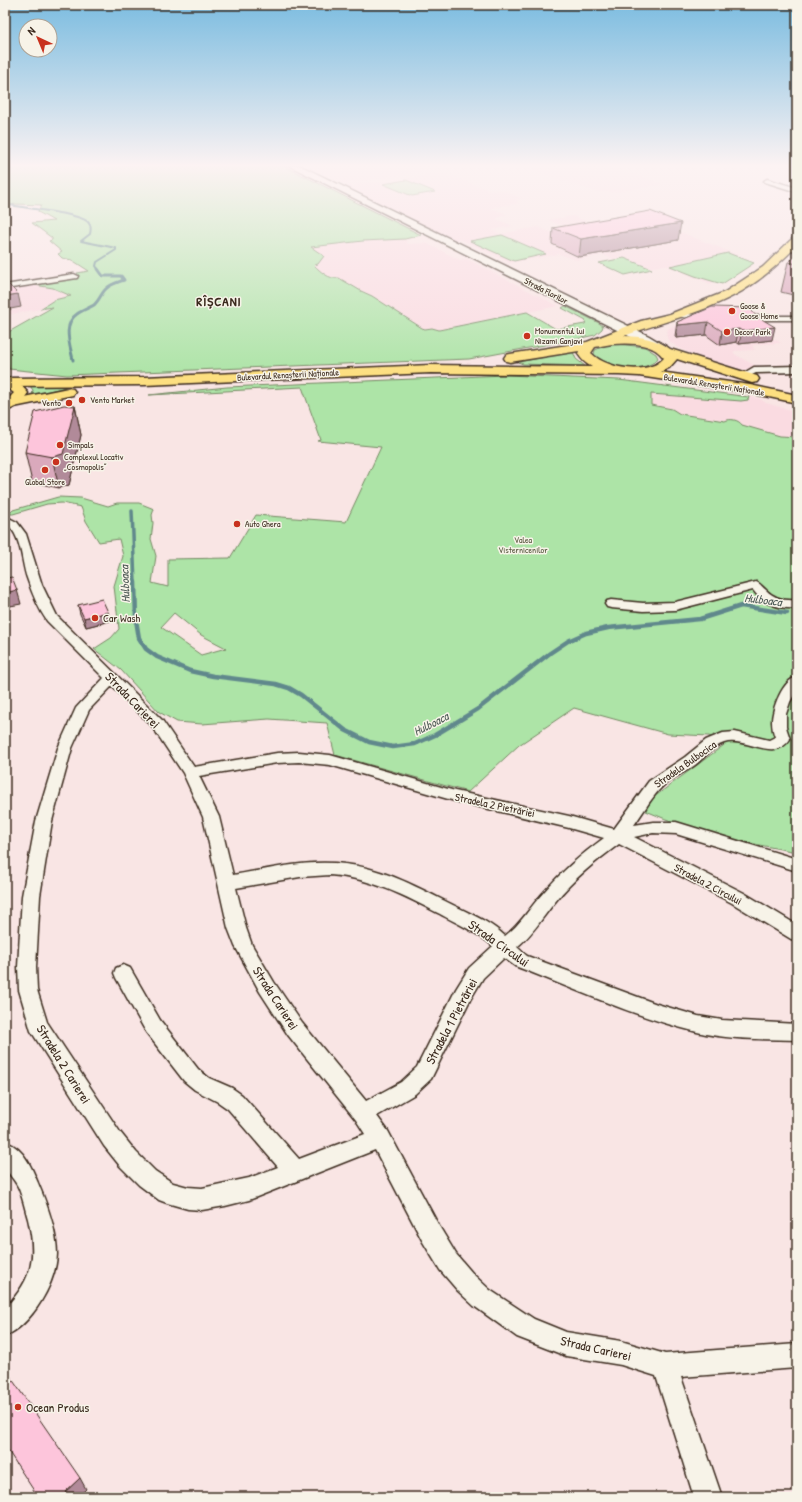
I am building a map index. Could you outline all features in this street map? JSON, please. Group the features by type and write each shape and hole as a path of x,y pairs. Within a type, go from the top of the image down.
{"main road":[{"name":"Strada Florilor","path":"434,235 665,349"},
{"path":"595,343 645,324 677,315 729,294 775,263 797,240"},
{"path":"606,320 611,327 611,331 585,349 584,354 587,360 595,364 625,371 660,368 668,363 671,358 658,340 657,333 663,325 677,315"},
{"name":"Strada Florilor","path":"606,320 623,324 645,324"},
{"name":"Bulevardul Renașterii Naționale","path":"431,368 515,358 595,343 628,340 665,349 743,376 797,392"},
{"name":"Bulevardul Renașterii Naționale","path":"5,382 144,381 431,368 625,371 750,389 797,399"},
{"name":"Bulevardul Renașterii Naționale","path":"7,407 84,389 144,381"},
{"path":"5,382 19,388 21,393 19,398 7,407"}],"street":[{"path":"5,279 8,286 74,276"},
{"path":"677,315 727,318 797,318"},
{"path":"743,376 754,370 797,369"},
{"name":"Strada Carierei","path":"5,520 16,527 19,533 29,565 46,609 57,625 157,723 190,774 211,816 237,928 244,946 267,987 299,1035 363,1113 380,1138 431,1234 448,1262 466,1283 482,1298 526,1328 566,1344 621,1353 665,1366 797,1356"},
{"path":"612,604 643,607 675,606 756,586 765,598 796,607"},
{"name":"Stradela 2 Carierei","path":"112,678 83,708 65,748 44,821 31,896 27,967 28,990 38,1024 112,1139 146,1178 167,1192 188,1198 202,1199 249,1188 380,1138"},
{"name":"Stradela Bulbocica","path":"618,836 654,785 690,761 711,743 723,738 735,737 768,744 781,741 783,739 779,729 780,706 785,696 797,681"},
{"name":"Stradela 2 Pietrăriei","path":"190,774 223,766 277,758 299,757 330,760 455,796 542,815 618,836"},
{"path":"618,836 648,828 663,826 676,828 797,865"},
{"name":"Stradela 2 Circului","path":"618,836 738,898 797,934"},
{"name":"Stradela 1 Pietrăriei","path":"363,1113 408,1088 424,1073 463,995 476,973 491,958 522,933 549,897 564,881 585,861 618,836"},
{"name":"Strada Circului","path":"226,883 320,869 345,870 365,874 383,880 467,920 495,937 505,948 521,961 655,1012 698,1024 722,1028 797,1032"},
{"path":"123,973 153,1026 192,1075 202,1084 225,1095 234,1102 295,1170"},
{"path":"5,1324 24,1305 35,1290 41,1274 45,1254 43,1237 30,1185 20,1168 8,1153"},
{"path":"665,1366 708,1497"}],"shaded area":[{"path":"443,235 558,235 570,240 603,235 688,235 748,259 732,272 710,284 665,265 623,272 616,260 604,255 576,260 559,254 510,263 462,240 451,239"},
{"path":"405,239 408,244 426,243 460,260 467,259 558,306 439,330 432,328 424,329 372,296 322,273 313,265 311,247 363,241"},
{"path":"28,284 53,288 72,296 54,300 40,309 5,315 5,288"},
{"name":"Decor Park","path":"695,317 755,328 781,343 759,344 752,346 755,350 734,351 736,355 759,368 741,370 704,359 678,348 669,341 666,335 668,329 671,327"},
{"path":"651,394 741,401 749,399 749,397 760,399 766,403 797,412 797,437 780,436 742,425 741,422 680,414 672,409 651,406"}],"green space":[{"path":"48,235 421,235 405,239 363,241 311,247 324,256 318,264 314,265 328,276 332,278 339,278 372,296 425,329 432,328 439,330 527,312 556,329 585,324 586,321 562,308 565,306 603,326 602,329 595,335 469,359 67,375 9,369 5,355 5,334 53,307 40,309 54,300 71,296 53,288 28,284 79,276 77,273 89,271 72,260 62,258 58,254 62,252 49,241 52,240 52,238"},
{"path":"502,235 546,254 514,261 470,241"},
{"path":"728,253 754,263 722,284 695,276 670,266"},
{"path":"624,258 652,269 625,275 599,263"},
{"path":"616,344 645,347 656,354 658,358 654,362 642,367 628,368 609,365 595,357 595,350 607,345"},
{"path":"573,352 576,359 585,366 523,364 518,362"},
{"name":"Valea Visternicenilor","path":"506,375 619,380 749,397 748,400 741,401 651,394 651,405 672,409 680,414 725,421 734,420 742,425 780,436 797,437 797,852 758,845 701,831 646,811 650,800 724,745 709,736 668,734 574,708 519,745 468,792 335,755 327,723 269,719 202,724 177,722 159,712 121,670 94,649 111,638 119,629 114,586 123,556 119,539 99,542 86,521 81,507 62,503 47,504 9,514 13,510 58,497 81,498 108,506 117,503 139,503 154,509 152,515 153,523 151,539 156,556 152,583 168,587 168,559 230,558 256,515 346,522 381,447 318,441 321,440 302,387 149,395 227,387","holes":["174,613 201,635 226,648 201,655 161,627"]},
{"path":"30,386 71,386 32,395 33,390"}],"building":[{"path":"571,235 605,235 581,239"},
{"path":"797,256 797,264 788,262"},
{"path":"5,281 18,294 5,296"},
{"path":"712,307 750,308 755,315 775,327 742,331 739,329 722,331 708,322 678,325 677,322"},
{"path":"64,405 75,406 63,454 52,457 25,452 35,412"},
{"path":"5,571 7,578 12,577 17,590 5,593"},
{"path":"102,599 108,612 84,618 78,605"},
{"name":"Ocean Produs","path":"5,1369 80,1478 65,1492 69,1497 38,1497 5,1446"}],"waterway":[{"name":"Hulboaca","path":"89,235 81,241 116,248 116,250 97,262 96,266 99,270"},
{"name":"Hulboaca","path":"73,360 68,335 68,329 72,318 94,305 104,291 113,284 124,280 121,276 103,276 98,269"},
{"name":"Hulboaca","path":"132,511 135,583"},
{"name":"Hulboaca","path":"135,582 136,620 139,638 146,649 157,657 190,671 213,676 276,684 289,688 301,695 345,730 369,742 393,747 415,744 435,735 478,709 550,653 568,641 586,633 608,628 700,619 741,606 787,613"}],"place":[{"name":"Goose & Goose Home","path":"732,311"},
{"name":"Decor Park","path":"727,332"},
{"name":"Monumentul lui Nizami Ganjavi","path":"527,336"},
{"name":"Vento Market","path":"82,400"},
{"name":"Vento","path":"69,403"},
{"name":"Simpals","path":"60,445"},
{"name":"Complexul Locativ „Cosmopolis”","path":"56,462"},
{"name":"Global Store","path":"45,470"},
{"name":"Auto Ghera","path":"237,524"},
{"name":"Car Wash","path":"95,618"},
{"name":"Ocean Produs","path":"18,1407"}],"district":[{"name":"RÎȘCANI","path":"219,301"}]}
